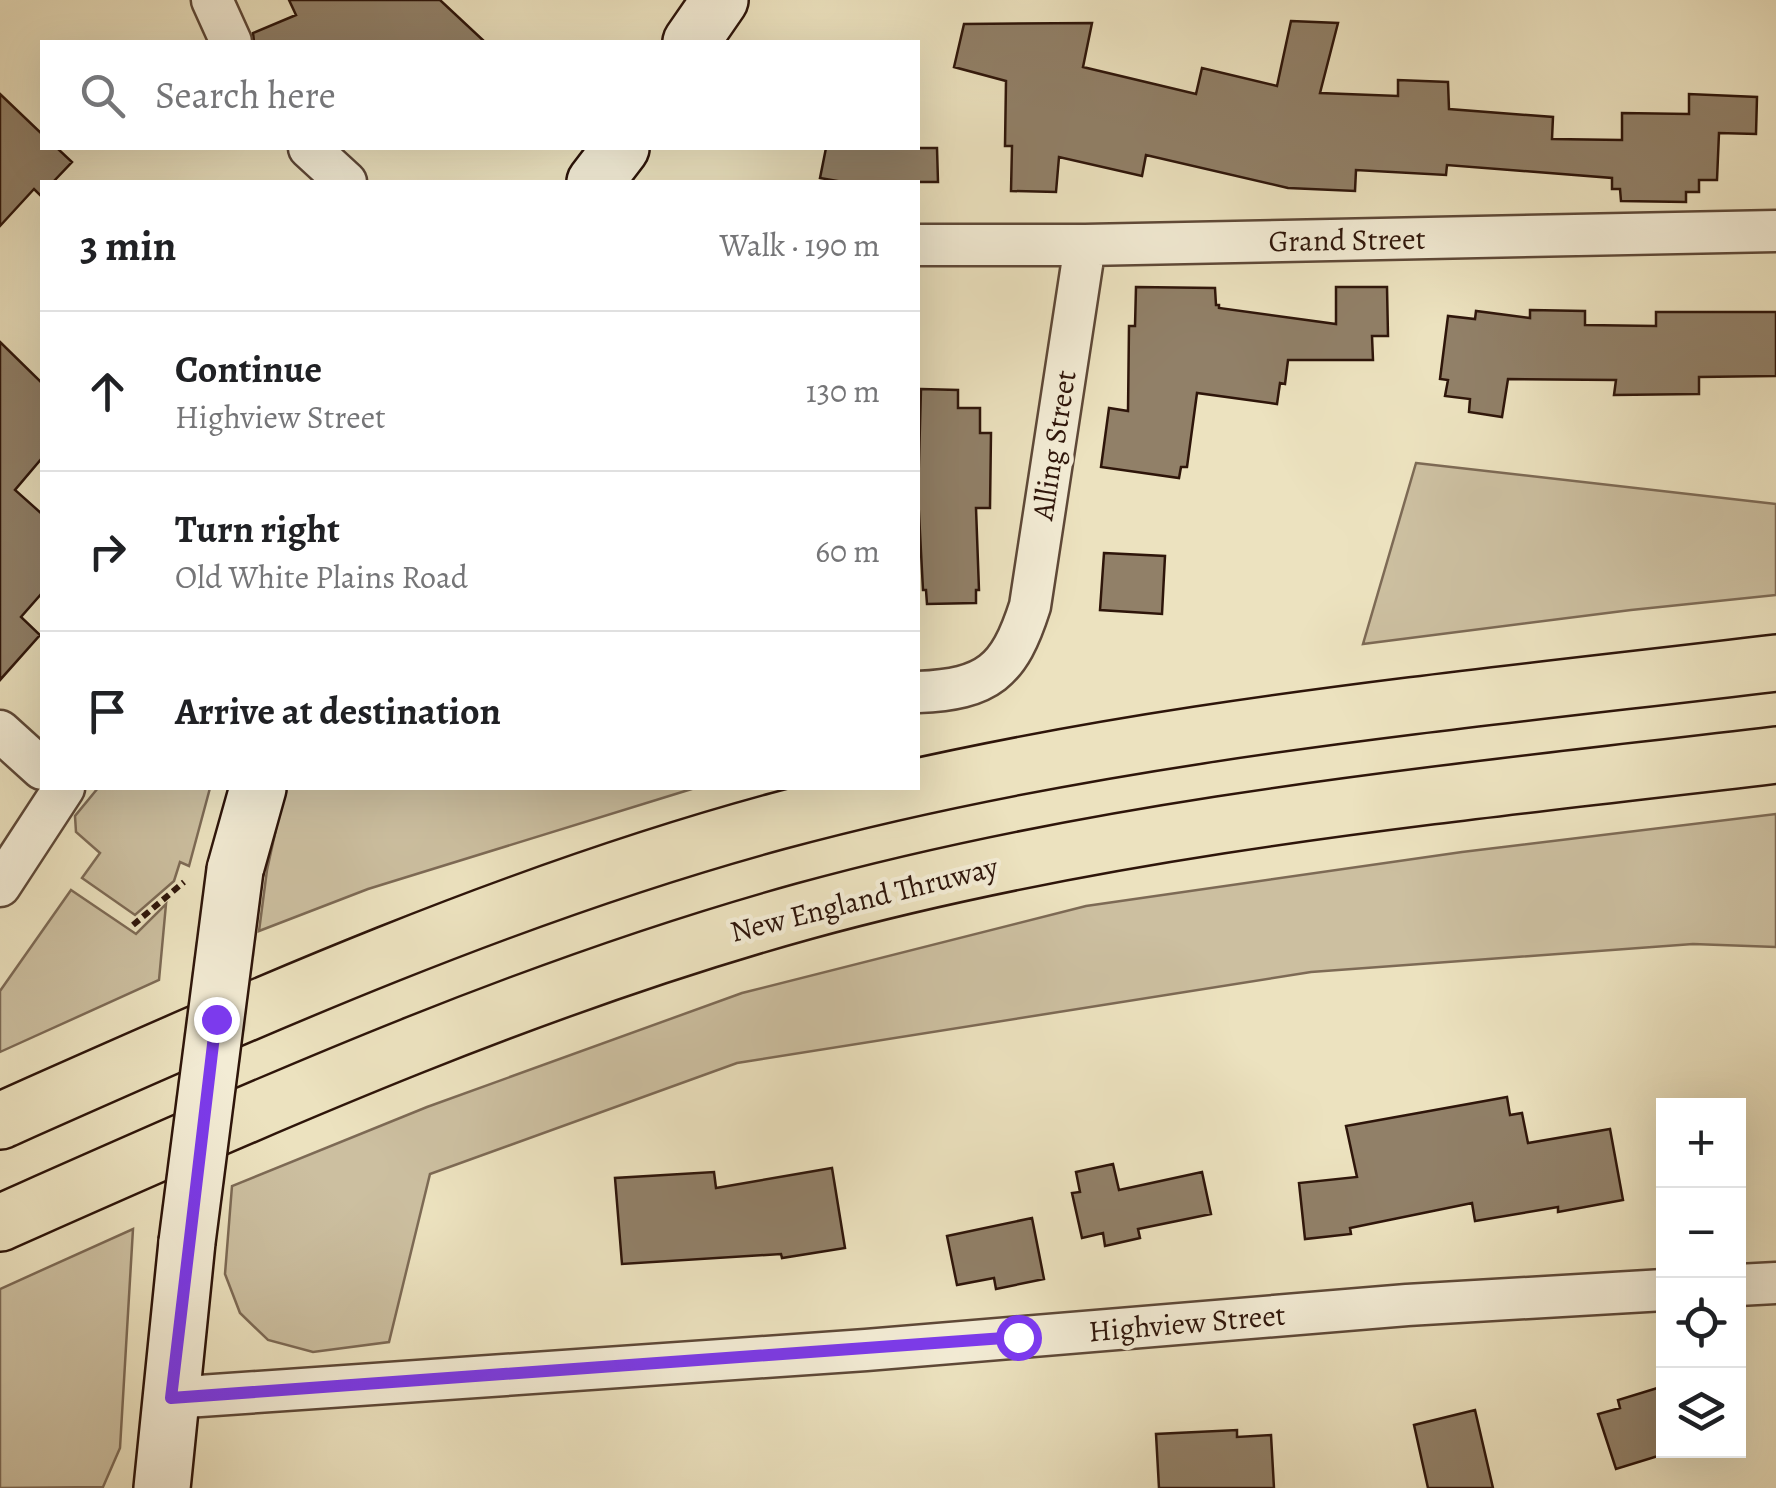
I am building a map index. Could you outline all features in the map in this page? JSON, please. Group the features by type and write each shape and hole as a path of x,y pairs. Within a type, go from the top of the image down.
{"highway":[{"path":"920,788 1147,742 1776,663"},
{"name":"New England Thruway","path":"0,1223 283,1098 487,1015 656,955 824,906 1019,860 1176,830 1776,755"},
{"path":"0,1121 254,1009 456,927 625,867 778,821 911,790"}],"street":[{"path":"212,0 230,40"},
{"path":"693,40 720,0"},
{"path":"311,150 344,180"},
{"path":"597,180 619,150"},
{"name":"Grand Street","path":"920,245 1776,231"},
{"name":"Alling Street","path":"920,692 978,682 1004,663 1018,644 1030,606 1085,245"},
{"path":"0,731 40,767"},
{"path":"0,886 62,790"},
{"path":"162,1488 188,1242 209,876 257,790"},
{"path":"1746,1285 1776,1283"},
{"name":"Highview Street","path":"171,1398 866,1350 1407,1305 1656,1290"}],"path":[{"path":"133,925 209,876"}],"shaded area":[{"path":"1416,463 1776,504 1776,595 1363,644"},
{"path":"96,790 209,790 189,866 180,862 174,881 135,915 82,878 100,853 76,832 75,816"},
{"path":"285,790 689,790 368,889 259,931 267,870"},
{"path":"1776,814 1776,947 1693,944 1311,972 737,1063 430,1174 389,1342 313,1352 268,1340 240,1313 225,1274 232,1186 427,1107 742,993 1086,906 1462,852"},
{"path":"71,890 136,934 166,904 159,980 0,1052 0,991"},
{"path":"133,1229 120,1448 103,1487 0,1488 0,1289"}],"building":[{"path":"289,0 440,0 483,40 254,40 253,33 296,15"},
{"path":"1291,21 1338,23 1320,93 1398,96 1398,80 1448,82 1449,109 1553,117 1552,139 1622,140 1622,113 1689,114 1689,94 1757,97 1756,134 1719,133 1717,180 1699,180 1699,192 1686,192 1686,202 1621,201 1620,189 1612,189 1612,178 1447,165 1446,175 1356,170 1355,191 1288,188 1146,155 1142,176 1059,157 1056,192 1011,191 1012,146 1005,146 1006,81 954,67 964,24 1092,23 1083,67 1196,94 1202,68 1277,86"},
{"path":"0,94 40,132 40,150 59,150 72,162 55,180 40,180 40,195 34,189 0,226"},
{"path":"937,148 938,182 820,178 826,150"},
{"path":"1136,287 1215,288 1219,308 1336,324 1336,287 1387,287 1388,336 1372,336 1373,360 1288,360 1277,404 1197,393 1187,467 1181,467 1179,478 1101,467 1109,408 1128,411 1129,326 1135,326"},
{"path":"1530,310 1585,311 1585,325 1656,326 1656,312 1776,312 1776,376 1699,377 1699,394 1614,395 1616,380 1508,379 1502,417 1469,412 1470,399 1445,396 1448,380 1440,379 1448,316 1475,319 1476,311 1530,318"},
{"path":"0,342 40,381 40,460 15,490 40,512 40,595 21,617 40,635 0,680"},
{"path":"921,389 958,390 958,408 980,408 980,433 991,433 990,508 976,508 976,603 927,604 920,533"},
{"path":"1104,553 1165,556 1162,614 1100,610"},
{"path":"1507,1097 1510,1115 1522,1113 1528,1143 1610,1129 1623,1200 1475,1221 1472,1203 1350,1228 1351,1234 1305,1239 1299,1183 1357,1177 1346,1126"},
{"path":"1113,1164 1119,1190 1202,1172 1211,1214 1138,1229 1140,1238 1105,1246 1103,1233 1082,1238 1072,1193 1080,1192 1076,1172"},
{"path":"832,1168 845,1248 782,1258 781,1254 622,1264 615,1178 714,1172 716,1188"},
{"path":"1032,1218 1044,1279 996,1289 994,1278 957,1285 947,1236"},
{"path":"1656,1388 1656,1457 1616,1469 1598,1414 1620,1408 1618,1400"},
{"path":"1475,1410 1493,1488 1428,1488 1414,1425"},
{"path":"1237,1430 1237,1437 1271,1435 1274,1488 1159,1488 1156,1434"}],"route":[{"path":"216,1019 171,1398 1018,1337"}]}
